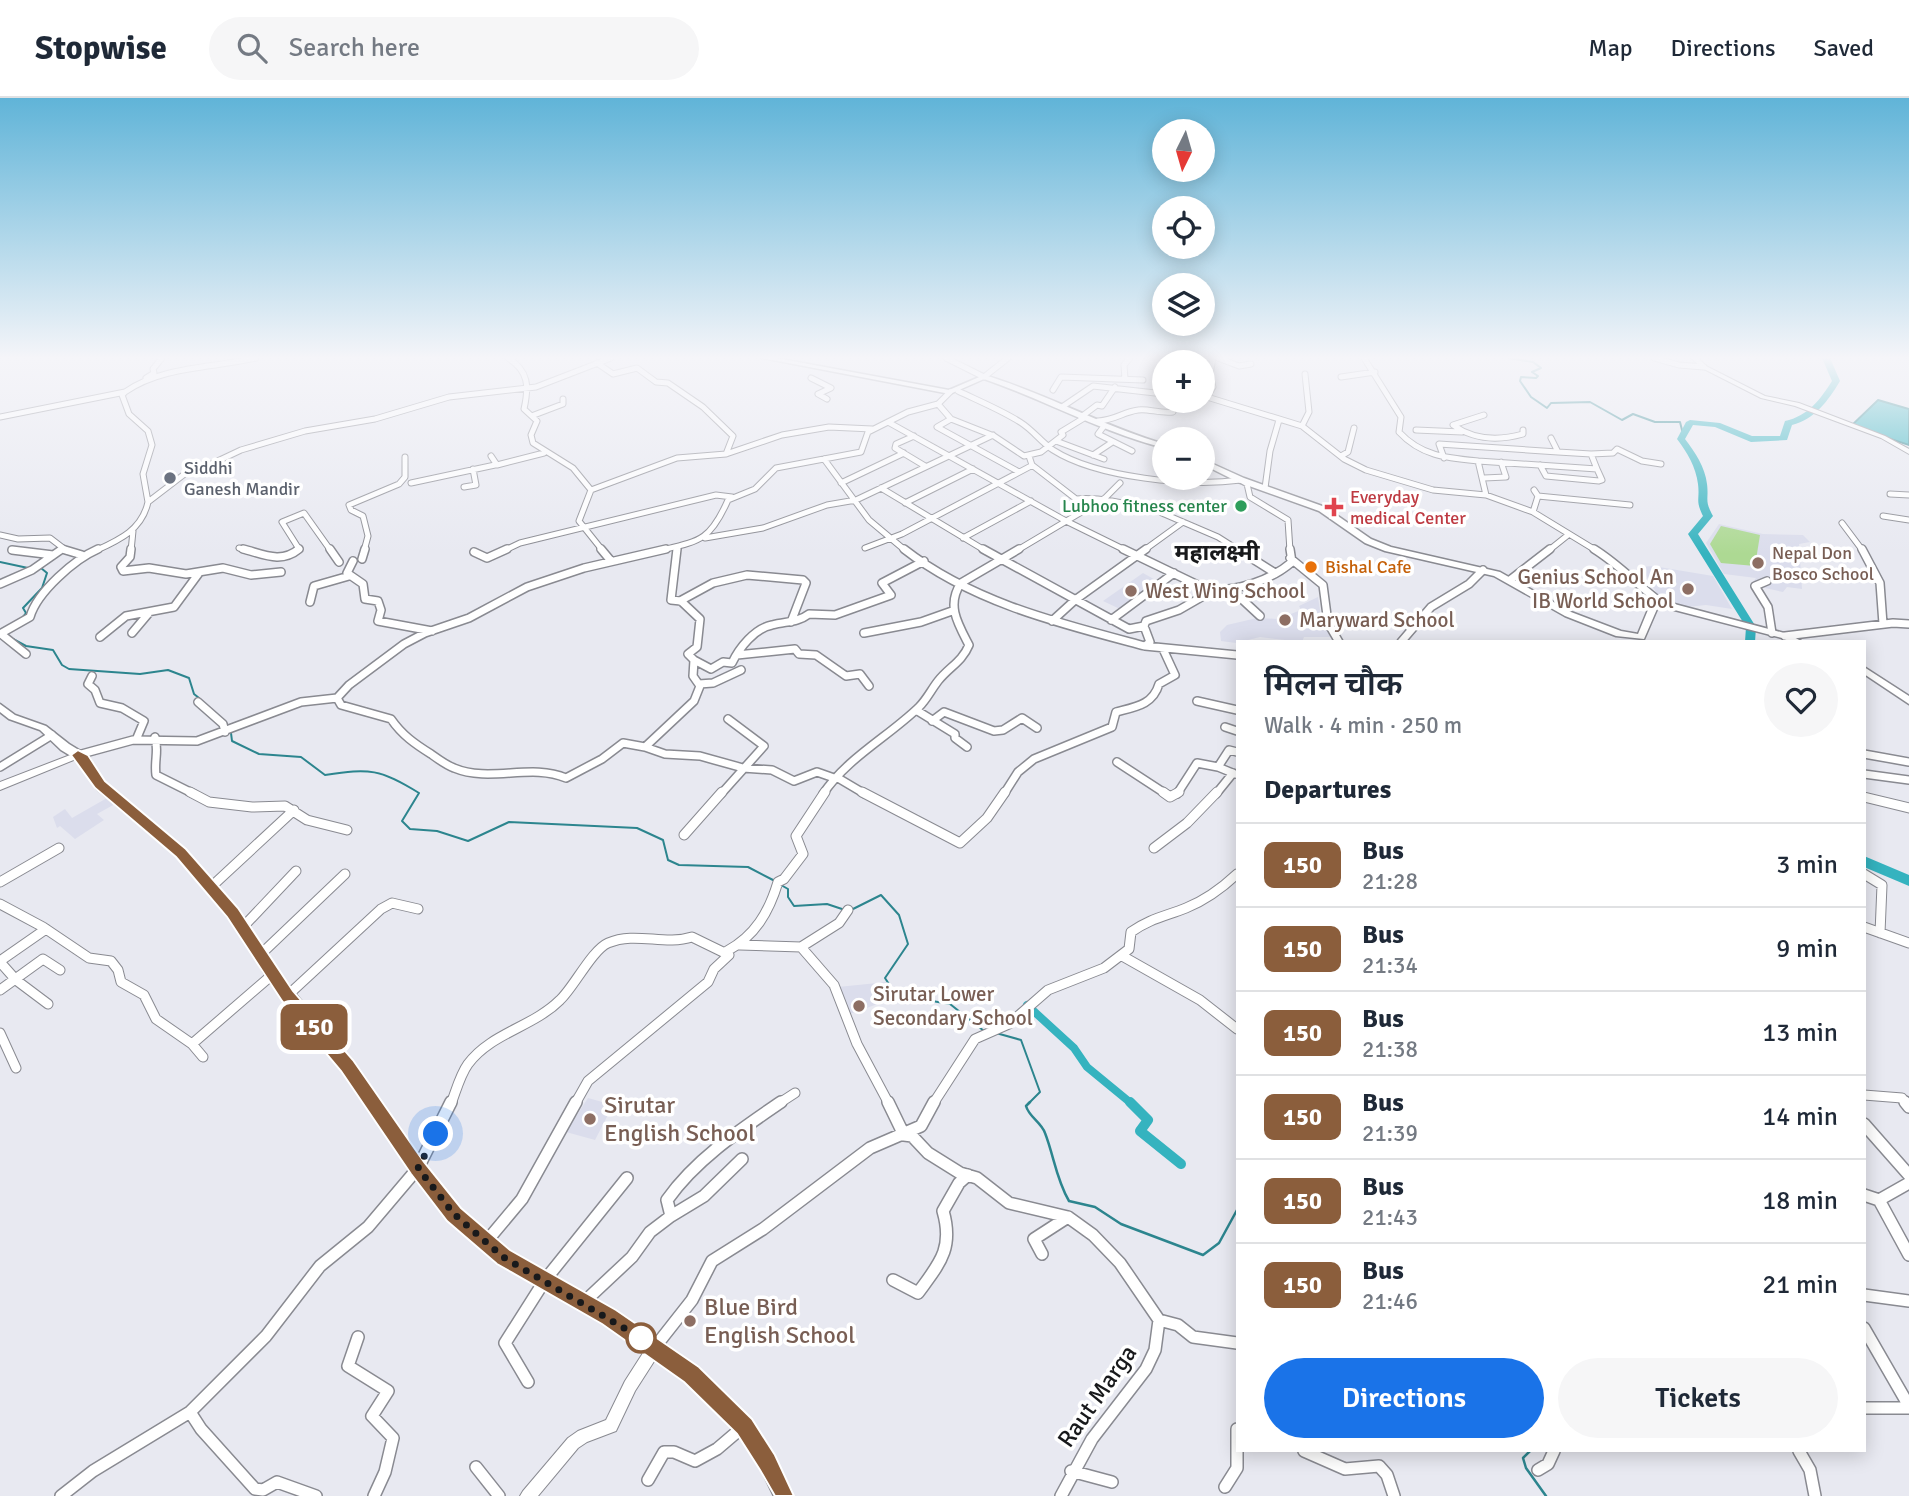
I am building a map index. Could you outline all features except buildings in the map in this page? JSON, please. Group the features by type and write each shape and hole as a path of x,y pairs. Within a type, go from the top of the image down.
{"main road":[{"path":"1097,423 1152,442"},
{"path":"1215,467 1241,480 1322,509 1368,541 1388,550 1483,570 1510,580 1568,614 1637,640 1644,634 1653,607 1662,604 1794,640"},
{"path":"1866,671 1909,701"},
{"path":"0,707 12,718 35,724 83,758 100,785 170,842 211,887 243,926 287,996 347,1065 418,1168 454,1214 503,1257 655,1347 691,1375 744,1426 762,1453 783,1496"}],"street":[{"path":"26,654 2,635 30,617 33,606 82,555 122,540 145,517 148,502 143,474 152,445 148,431 139,423"},
{"path":"148,502 195,466 205,467 253,446 305,431 330,430 359,423"},
{"path":"536,423 531,435 533,443 544,453 573,468 591,490"},
{"path":"720,423 733,436 726,454"},
{"path":"704,538 716,527 728,500 755,489 776,468 865,450 864,437 872,429 885,423"},
{"path":"890,423 1066,521 1212,591"},
{"path":"944,423 937,427 1019,472"},
{"path":"962,423 993,435 1018,453 1029,456 1054,443 1063,435 1061,432 1073,423"},
{"path":"1022,423 1054,443 1104,459"},
{"path":"1101,423 1104,426 1098,434 1111,443 1132,451"},
{"path":"1265,488 1270,451 1278,423"},
{"path":"1292,423 1303,426 1341,456 1366,470 1408,484 1486,495 1532,512 1617,563 1638,586 1662,604"},
{"path":"1399,423 1398,428 1408,443 1430,457 1597,469"},
{"path":"1458,423 1453,425 1468,433"},
{"path":"1844,423 1892,442 1909,452"},
{"path":"611,561 579,519 591,490 677,457 726,454 782,435 846,426 872,429"},
{"path":"1341,456 1348,452 1354,428"},
{"path":"1416,430 1468,433 1506,439 1523,434 1523,430"},
{"path":"0,786 101,746 155,737 192,742 301,702 337,698 380,661 432,631 469,618 527,587 611,561 677,547 704,538 763,528 827,505 856,500 993,435"},
{"path":"914,436 894,446 925,466"},
{"path":"1551,438 1558,452"},
{"path":"1506,439 1520,463"},
{"path":"881,488 963,538 1129,629 1144,626 1151,618 1179,610 1212,591 1232,590 1275,573 1292,562 1291,527 1288,520 1250,497 1247,484 1241,480 1213,484 1123,475 1091,468 1053,450 1054,443"},
{"path":"1093,455 1111,443"},
{"path":"1444,458 1439,444 1591,454 1613,453 1617,449 1637,456 1642,461 1661,464"},
{"path":"411,483 517,462 544,453"},
{"path":"841,482 904,453"},
{"path":"1541,465 1546,476 1555,479 1602,480 1591,454"},
{"path":"491,456 495,465"},
{"path":"1029,456 1032,465 1076,499 1105,498 1133,507 1155,506 1162,513 1218,537 1275,573"},
{"path":"362,559 368,533 363,516 351,510 349,504 399,484 405,477 405,457"},
{"path":"824,459 869,520 924,561 961,583 1034,617 1145,646 1236,655"},
{"path":"1478,461 1486,495"},
{"path":"1484,478 1506,477 1501,462"},
{"path":"865,548 931,519 1032,465"},
{"path":"464,487 476,485 473,469"},
{"path":"905,503 973,469"},
{"path":"729,955 727,951 743,942 764,918 778,882 803,854 796,836 836,778 876,740 916,710 929,697 938,681 968,653 969,645 952,611 955,590 961,583 1105,498 1121,483"},
{"path":"1532,512 1536,493 1630,505"},
{"path":"1890,494 1909,495"},
{"path":"474,552 486,558 520,542 716,495 735,497"},
{"path":"963,538 1031,501"},
{"path":"239,548 271,559 298,551 282,522 304,513 339,562"},
{"path":"1883,516 1909,520"},
{"path":"1052,621 1075,600 1183,522"},
{"path":"1842,523 1865,553 1880,583 1883,625"},
{"path":"133,531 130,557 121,570 149,568 173,574 199,573 223,568 251,575 282,575 271,559"},
{"path":"0,535 18,539 50,538 62,550 82,555"},
{"path":"1510,580 1568,535"},
{"path":"677,547 671,596 673,602 680,601 713,583 747,575 765,579 803,580 806,583 791,622"},
{"path":"12,550 53,555"},
{"path":"0,584 34,568 62,550"},
{"path":"1290,558 1323,585 1328,623 1338,640"},
{"path":"349,576 348,570 353,561"},
{"path":"680,601 700,619 696,647 688,654 710,669 723,662 732,663 739,648 768,625 800,621 811,613 835,615 891,595 882,583 924,561"},
{"path":"1403,640 1431,607 1469,584 1483,570"},
{"path":"100,637 123,617 174,607 199,573"},
{"path":"1111,620 1174,573"},
{"path":"310,602 314,586 349,576 363,584 365,599 377,601 381,610 378,621 432,631"},
{"path":"1767,581 1755,586 1768,607 1768,632"},
{"path":"1232,590 1260,616"},
{"path":"864,633 921,622 952,611"},
{"path":"132,633 149,612"},
{"path":"1785,636 1909,624"},
{"path":"1144,626 1150,642 1145,646"},
{"path":"737,655 795,649 799,654 816,655 846,676 860,674 869,686"},
{"path":"337,698 341,705 391,719 399,731 416,745 455,769 481,772 550,771 566,778 602,760 623,743 664,754 700,756 743,768 772,770 794,781 817,772 836,778 881,804 960,843 995,811 1017,773 1028,763 1070,742 1112,727 1116,712 1142,705 1156,695 1159,684 1175,675 1163,649"},
{"path":"694,660 693,676 699,684"},
{"path":"699,684 713,682 741,670"},
{"path":"92,676 89,684 95,690 100,703 122,708 144,721 135,740"},
{"path":"645,747 694,701 699,684"},
{"path":"1197,701 1236,710"},
{"path":"198,702 223,724 225,732"},
{"path":"916,710 955,734 955,738 967,747"},
{"path":"932,721 944,712 994,731 1003,730 1021,718 1037,728"},
{"path":"684,835 764,745 728,719"},
{"path":"1224,727 1236,731"},
{"path":"0,767 52,735"},
{"path":"155,737 159,750 154,764 156,775 209,802 251,807 285,806 307,820 347,830"},
{"path":"1218,767 1230,750 1236,752"},
{"path":"1866,754 1909,762"},
{"path":"1117,762 1170,797 1177,795 1197,763 1235,774 1210,803 1193,816 1188,826 1154,849"},
{"path":"1866,774 1909,780"},
{"path":"1866,797 1909,808"},
{"path":"211,887 294,810"},
{"path":"0,882 59,848"},
{"path":"243,926 296,871"},
{"path":"260,955 345,874"},
{"path":"528,1496 573,1443 583,1436 611,1426 630,1386 655,1347 692,1300 712,1261 763,1229 844,1165 877,1145 921,1126 933,1099 959,1065 971,1043 985,1033 1007,1027 1027,1005 1051,987 1088,972 1108,970 1129,950 1131,932 1147,919 1186,908 1220,890 1236,875"},
{"path":"1866,875 1882,885 1880,933"},
{"path":"287,996 381,909 392,903 418,909"},
{"path":"0,904 46,929 89,958 111,961 118,970 121,982 148,998 156,1019 192,1044 203,1057"},
{"path":"486,1242 522,1199 588,1081 708,982 714,969 740,944 801,947 839,923 848,910"},
{"path":"1866,928 1909,943"},
{"path":"46,929 0,962 16,980 48,1004"},
{"path":"61,1496 93,1471 190,1412 267,1336 320,1266 361,1233 418,1168 467,1065 491,1042 526,1025 560,1002 604,944 627,936 677,942 692,937 729,955"},
{"path":"801,947 834,985 857,1044 868,1060 904,1135"},
{"path":"1124,957 1200,1000 1236,1028"},
{"path":"0,990 43,959 49,960 60,970"},
{"path":"192,1044 272,975"},
{"path":"0,1032 16,1068"},
{"path":"671,1216 667,1203 670,1195 731,1138 795,1093"},
{"path":"1866,1095 1902,1098 1909,1107"},
{"path":"1866,1126 1909,1175"},
{"path":"904,1135 912,1136 919,1146 988,1185 1009,1203 1069,1217 1093,1235 1121,1263 1159,1320 1178,1325 1193,1337 1236,1343"},
{"path":"583,1303 632,1257 650,1232 704,1196 742,1159"},
{"path":"893,1280 907,1290 918,1293 940,1265 949,1231 943,1211 951,1194 968,1175"},
{"path":"528,1382 505,1343 545,1280 626,1178"},
{"path":"1879,1200 1909,1183"},
{"path":"1866,1196 1879,1200 1909,1255"},
{"path":"1042,1254 1034,1239 1069,1217"},
{"path":"1866,1295 1909,1301"},
{"name":"Raut Marga","path":"1061,1496 1071,1471 1116,1407 1145,1376 1157,1349 1159,1320"},
{"path":"1866,1332 1909,1407 1866,1408"},
{"path":"358,1337 348,1366 388,1391 372,1416 393,1438 386,1472 374,1496"},
{"path":"190,1412 201,1429 255,1489 263,1490 277,1482 316,1496"},
{"path":"648,1480 664,1452 675,1452 690,1462 701,1461 744,1426"},
{"path":"1225,1487 1237,1468 1237,1452"},
{"path":"1306,1452 1345,1469 1379,1466 1387,1475 1394,1496"},
{"path":"1538,1470 1548,1464 1554,1452"},
{"path":"1800,1452 1810,1470 1815,1496"},
{"path":"475,1467 499,1496"},
{"path":"1071,1471 1112,1482"}],"shaded area":[{"name":"Nepal Don Bosco School","path":"1719,524 1763,534 1803,535 1810,542 1799,544 1802,589 1787,587 1783,592 1751,585 1756,578 1724,574 1706,543"},
{"name":"Genius School An IB World School","path":"1653,566 1713,576 1732,609 1706,605 1687,607 1659,597 1641,567"},
{"name":"West Wing School","path":"1143,573 1159,582 1122,610 1103,601"},
{"name":"Maryward School","path":"1318,597 1321,617 1331,637 1285,640 1260,637 1236,640 1236,643 1221,641 1220,632 1227,625 1257,618 1278,619 1301,610 1299,606"},
{"path":"107,798 115,804 97,814 104,820 75,839 60,826 57,828 53,817 65,809 72,818"},
{"name":"Sirutar Lower Secondary School","path":"887,982 894,998 850,1014 838,987"},
{"name":"Sirutar English School","path":"588,1098 613,1105 595,1140 566,1132"}],"green space":[{"path":"1721,526 1760,535 1755,566 1721,563 1710,544"}],"water":[{"path":"1854,423 1909,423 1909,445 1851,426"}],"waterway":[{"path":"1680,423 1683,434"},
{"path":"1689,423 1681,439 1691,453 1702,478 1701,503 1708,516 1693,534 1751,627 1750,640"},
{"path":"1701,423 1717,425 1751,439 1784,438 1788,423"},
{"path":"0,562 28,568"},
{"path":"22,618 26,613 23,608 42,588 47,573 41,568"},
{"path":"13,639 26,646 53,650 62,665 69,669 140,674 168,670 189,678 194,694 199,698"},
{"path":"231,733 232,741 259,754 301,757 325,775 353,771 374,772 406,785 419,793 402,821 410,829 437,831 468,841 509,822 637,828 663,840 668,860 679,865 748,867 773,880"},
{"path":"1866,862 1909,881"},
{"path":"781,885 788,889 788,897 794,906 827,904 842,909"},
{"path":"851,910 881,895 899,915 908,944 885,978 896,995 950,1004 984,1031"},
{"path":"1027,1005 1074,1048 1087,1067 1132,1104"},
{"path":"996,1033 1021,1040 1040,1092 1026,1106 1045,1133 1069,1201 1095,1207 1121,1224 1203,1255 1219,1243 1236,1212"},
{"path":"1132,1104 1148,1120 1140,1131 1181,1164"},
{"path":"1529,1452 1523,1458 1526,1468 1546,1496"}],"bus line":[{"name":"150","path":"78,755 83,758 100,785 170,842 233,912 287,996 347,1065 418,1168 454,1214 503,1257 609,1317 691,1375 723,1403 757,1443 783,1496"}],"place":[{"name":"Siddhi Ganesh Mandir","path":"170,478"},
{"name":"Lubhoo fitness center","path":"1241,506"},
{"name":"Everyday medical Center","path":"1334,507"},
{"name":"Nepal Don Bosco School","path":"1758,563"},
{"name":"Bishal Cafe","path":"1311,567"},
{"name":"Genius School An IB World School","path":"1688,589"},
{"name":"West Wing School","path":"1131,591"},
{"name":"Maryward School","path":"1285,620"},
{"name":"Sirutar Lower Secondary School","path":"859,1006"},
{"name":"Sirutar English School","path":"590,1119"},
{"name":"Blue Bird English School","path":"690,1321"}],"district":[{"name":"महालक्ष्मी","path":"1217,552"}],"route":[{"path":"436,1134 418,1168 454,1214 503,1257 641,1338"}]}
